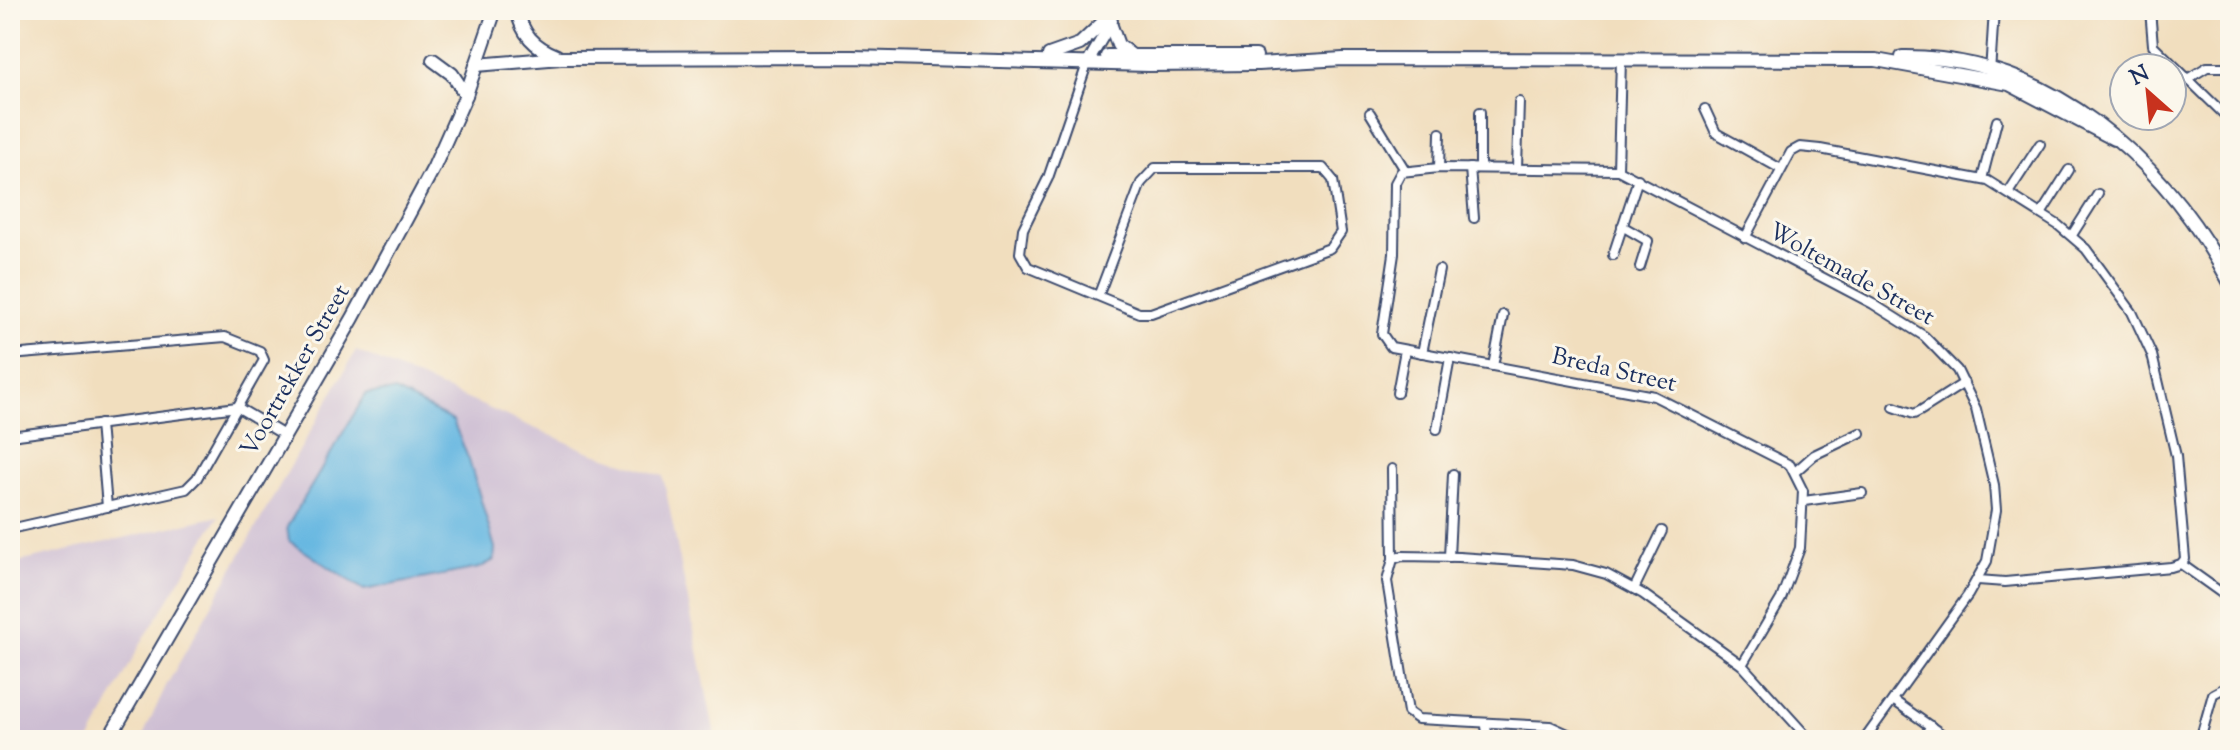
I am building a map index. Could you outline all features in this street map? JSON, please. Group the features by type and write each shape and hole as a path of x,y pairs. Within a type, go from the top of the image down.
{"main road":[{"name":"Voortrekker Street","path":"108,740 353,318 434,167 466,95 495,10"},
{"path":"517,10 527,36 543,51 561,58"},
{"path":"1031,59 1080,44 1117,10"},
{"path":"1110,23 1119,48 1133,56"},
{"path":"1089,60 1133,56 1302,60 1876,60 1916,57 1990,73 2114,139 2186,210 2230,283"},
{"path":"476,65 561,58 1031,59 1258,64 1302,60"},
{"path":"433,60 452,74 466,95"}],"street":[{"path":"1099,294 1141,183 1150,171 1161,166 1308,166 1329,172 1341,232 1330,248 1151,313 1139,313 1099,294 1038,272 1022,261 1023,229 1048,178 1089,60 1117,10"},
{"path":"1990,73 1994,10"},
{"path":"2150,10 2153,45 2160,52"},
{"path":"1397,393 1405,350 1387,345 1382,334 1394,254 1395,183 1405,170 1439,168 1618,170 1621,59"},
{"path":"2188,79 2207,67 2230,67"},
{"path":"2188,82 2230,120"},
{"path":"1517,168 1519,102"},
{"path":"1705,109 1716,133 1781,169"},
{"path":"1474,218 1480,112"},
{"path":"1370,113 1405,170"},
{"path":"1982,179 1997,121"},
{"path":"1439,168 1440,133"},
{"path":"2008,193 2040,144"},
{"path":"1745,238 1791,152 1807,147 1982,179 2072,235 2124,299 2152,355 2176,456 2186,547 2181,564"},
{"name":"Woltemade Street","path":"1618,170 1873,304 1924,336 1957,370 1976,409 1994,485 1992,542 1978,580 1864,740"},
{"path":"2041,214 2069,170"},
{"path":"1613,255 1638,179"},
{"path":"2072,235 2098,194"},
{"path":"1622,226 1642,234 1648,241 1640,267"},
{"path":"1422,353 1439,270"},
{"path":"1493,366 1503,315"},
{"path":"10,355 235,339 260,351 264,360 197,478 186,489 10,529"},
{"name":"Breda Street","path":"1405,350 1668,401 1780,459 1796,471"},
{"path":"1437,429 1450,358"},
{"path":"1894,407 1914,414 1964,383"},
{"path":"10,436 237,407 284,435"},
{"path":"100,424 107,507"},
{"path":"1742,665 1795,566 1804,501 1796,471 1814,455 1860,433"},
{"path":"1392,469 1393,559 1387,581 1408,712 1418,719 1486,726 1550,726 1581,740"},
{"path":"1449,557 1453,474"},
{"path":"1804,501 1862,493"},
{"path":"1634,589 1662,531"},
{"path":"1393,559 1402,556 1449,557 1573,565 1606,574 1634,589 1742,665 1810,740"},
{"path":"1978,580 2005,582 2181,564 2230,599"},
{"path":"2200,740 2213,694 2230,685"},
{"path":"1893,700 1950,740"},
{"path":"1486,726 1488,740"},
{"path":"1922,740 1931,726"}],"shaded area":[{"path":"356,351 585,450 663,476 716,740 141,740 166,686"},
{"path":"219,516 139,647 90,740 10,740 10,564"}],"water":[{"path":"395,391 453,421 469,460 495,548 494,560 479,568 364,590 289,541 287,527 366,394"}]}
